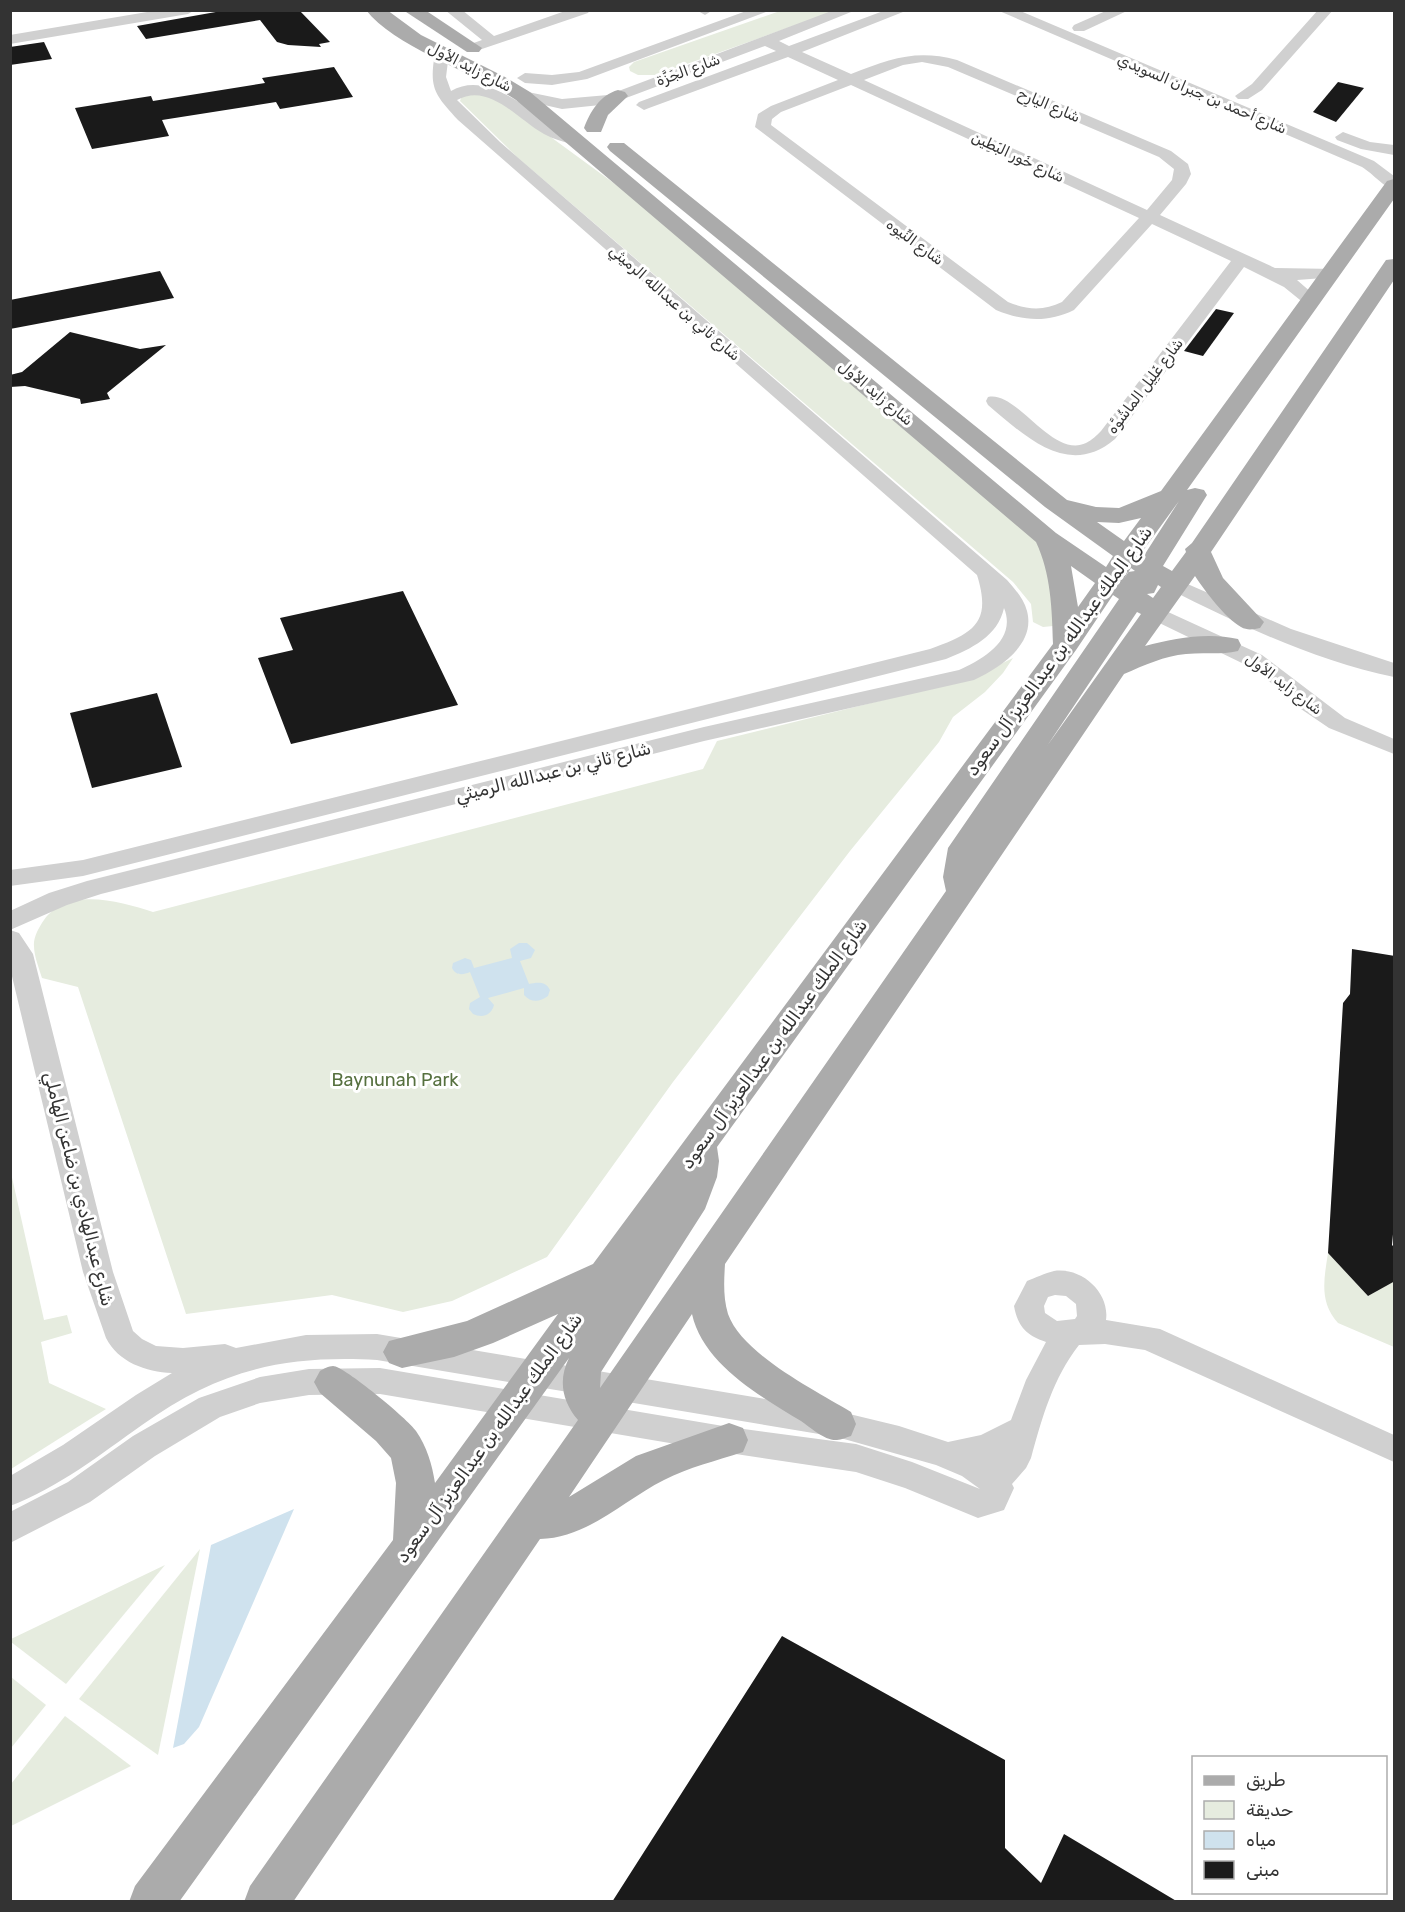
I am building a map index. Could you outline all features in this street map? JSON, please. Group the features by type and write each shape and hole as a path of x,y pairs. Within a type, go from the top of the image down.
{"main road":[{"name":"شارع زايد الأول","path":"375,10 395,27 442,53 562,104 594,128 1100,537 1134,582"},
{"name":"شارع زايد الأول","path":"412,10 483,45 575,140 1047,538 1134,582"},
{"path":"594,128 599,112 618,96"},
{"name":"شارع الملك عبدالله بن عبدالعزيز آل سعود","path":"266,1902 531,1522 707,1261 1115,668 1134,582 1174,492 1395,185"},
{"name":"شارع الملك عبدالله بن عبدالعزيز آل سعود","path":"151,1902 1066,644 1134,582 1176,585 1198,549 1395,265"},
{"path":"961,892 959,869 963,848 1134,582 1197,489 1200,474 1197,459"},
{"path":"982,481 1029,504 1134,582"},
{"path":"1054,502 1092,515 1123,516 1141,512 1174,492"},
{"path":"1047,538 1054,554 1066,610 1066,644"},
{"path":"1198,549 1205,571 1215,586 1251,622"},
{"path":"1115,668 1163,649 1197,645 1228,645"},
{"path":"612,1403 585,1402 580,1381 583,1368 687,1209 699,1177 702,1161 700,1145"},
{"path":"707,1261 704,1275 706,1304 716,1330 724,1342 753,1370 837,1424"},
{"path":"402,1352 437,1347 471,1336 605,1275"},
{"path":"333,1382 394,1433 412,1458 417,1485 412,1546"},
{"path":"531,1522 543,1523 569,1518 651,1467 729,1440"}],"street":[{"path":"10,33 59,21 146,10"},
{"path":"10,40 188,10"},
{"path":"452,10 483,45 583,10"},
{"name":"شارع الجَزَّة","path":"524,87 572,78 628,60 710,14 741,19 764,10"},
{"name":"شارع الجَزَّة","path":"562,104 591,102 618,96 849,10"},
{"path":"644,105 901,10"},
{"name":"شارع أحمد بن جبران السويدي","path":"1004,10 1368,164 1384,174 1395,185"},
{"name":"شارع أحمد بن جبران السويدي","path":"1037,10 1354,142 1395,150"},
{"path":"1078,28 1122,10"},
{"path":"1243,96 1257,87 1326,10"},
{"name":"شارع خَور البَطِين","path":"766,41 1270,272 1290,283 1311,300"},
{"path":"442,53 440,84 448,99 465,91 491,91 548,130 575,140"},
{"name":"شارع اليارِح","path":"852,81 906,60 922,58 946,61 1165,154 1179,164 1183,174 1150,217"},
{"path":"628,60 624,68 629,74 644,79 664,79"},
{"name":"شارع النِّيوه","path":"852,81 771,111 764,117 763,127 1009,309 1041,314 1056,312 1068,306 1150,217"},
{"name":"شارع ثاني بن عبدالله الرميثي","path":"10,921 49,903 96,886 704,734 966,675 988,665 1005,652 1015,637 1018,619 1013,600 1000,584 494,145 448,99"},
{"name":"شارع غَلِيل الماشُوَّه","path":"996,401 1050,444 1076,450 1097,446 1108,435 1241,260"},
{"name":"شارع خَور البَطِين","path":"1270,272 1306,275 1331,273"},
{"name":"شارع ثاني بن عبدالله الرميثي","path":"10,878 61,872 105,862 914,660 956,647 987,626 995,601 987,575"},
{"name":"شارع زايد الأول","path":"1134,582 1228,645 1267,668 1329,718 1360,735 1395,747"},
{"name":"شارع زايد الأول","path":"1176,585 1251,622 1329,651 1395,670"},
{"path":"914,660 932,669 933,683"},
{"name":"شارع عبدالهادي بن ضاعن الهاملي","path":"10,939 20,954 98,1272 121,1338 144,1357 157,1359 255,1356"},
{"path":"612,1403 729,1440 856,1458 912,1476 978,1504 993,1500 997,1494 996,1481 1015,1458 1041,1380 1053,1356 1073,1334 1085,1328 1090,1321 1092,1312 1090,1302 1085,1294 1076,1288 1055,1283 1045,1285 1036,1289 1028,1305 1040,1351 1041,1380"},
{"path":"1090,1302 1149,1338 1395,1449"},
{"path":"1034,1322 1050,1333 1105,1332 1149,1338"},
{"path":"10,1491 74,1454 161,1395 193,1378 255,1356 292,1348 327,1345 377,1347 402,1352 526,1389 580,1381"},
{"path":"10,1529 79,1492 144,1446 210,1407 268,1388 301,1383 380,1381 526,1389 612,1403 837,1424 897,1439 946,1456 984,1472 996,1481"},
{"path":"946,1456 987,1447 1023,1429"}],"green space":[{"path":"780,11 835,11 656,75 638,75 630,71 629,67 634,62"},
{"path":"492,94 656,214 1042,546 1050,571 1053,626 1043,627 1033,622 1031,604 1013,582 517,157 460,101 462,95"},
{"name":"Baynunah Park","path":"1013,658 1003,673 985,692 953,717 939,742 850,851 673,1082 547,1257 452,1301 403,1312 332,1295 186,1314 78,987 42,978 35,954 34,940 44,920 55,909 67,903 96,900 126,904 153,912 703,769 717,741 972,678"},
{"path":"11,1173 44,1320 67,1315 72,1333 41,1342 49,1383 106,1409 11,1469"},
{"path":"1328,1253 1368,1296 1394,1281 1394,1347 1338,1323 1332,1315 1324,1290"},
{"path":"200,1549 158,1755 79,1699"},
{"path":"165,1565 66,1684 11,1642 11,1639"},
{"path":"11,1677 46,1705 11,1748"},
{"path":"65,1716 131,1766 11,1826 11,1784"}],"water":[{"path":"519,943 527,943 535,950 531,958 520,961 529,984 546,985 550,990 548,996 542,1000 527,998 524,995 524,988 488,998 494,1005 491,1012 483,1016 473,1014 469,1009 470,1003 480,997 470,972 458,974 452,968 453,963 465,958 471,960 474,968 512,958 510,949"},
{"path":"294,1509 199,1727 184,1744 173,1748 211,1545"}],"building":[{"path":"227,10 299,10 330,42 319,44 321,47 277,42 260,20 146,39 137,26"},
{"path":"44,42 52,59 10,65 10,47"},
{"path":"334,67 353,97 280,109 276,102 162,120 169,136 92,149 75,108 151,96 153,101 265,83 262,78"},
{"path":"1338,82 1364,88 1336,122 1313,112"},
{"path":"160,271 174,298 10,329 10,300"},
{"path":"1216,309 1234,313 1203,356 1184,351"},
{"path":"70,332 140,349 166,345 107,393 110,399 81,404 80,399 25,386 10,387 10,375 22,372"},
{"path":"403,591 458,705 291,744 258,658 293,650 280,618"},
{"path":"157,693 182,767 92,788 70,713"},
{"path":"1352,949 1395,956 1395,1213 1392,1245 1395,1248 1395,1281 1368,1296 1328,1253 1343,1003 1350,994"},
{"path":"782,1636 1005,1760 1005,1848 1041,1883 1064,1834 1178,1902 612,1902"}]}
